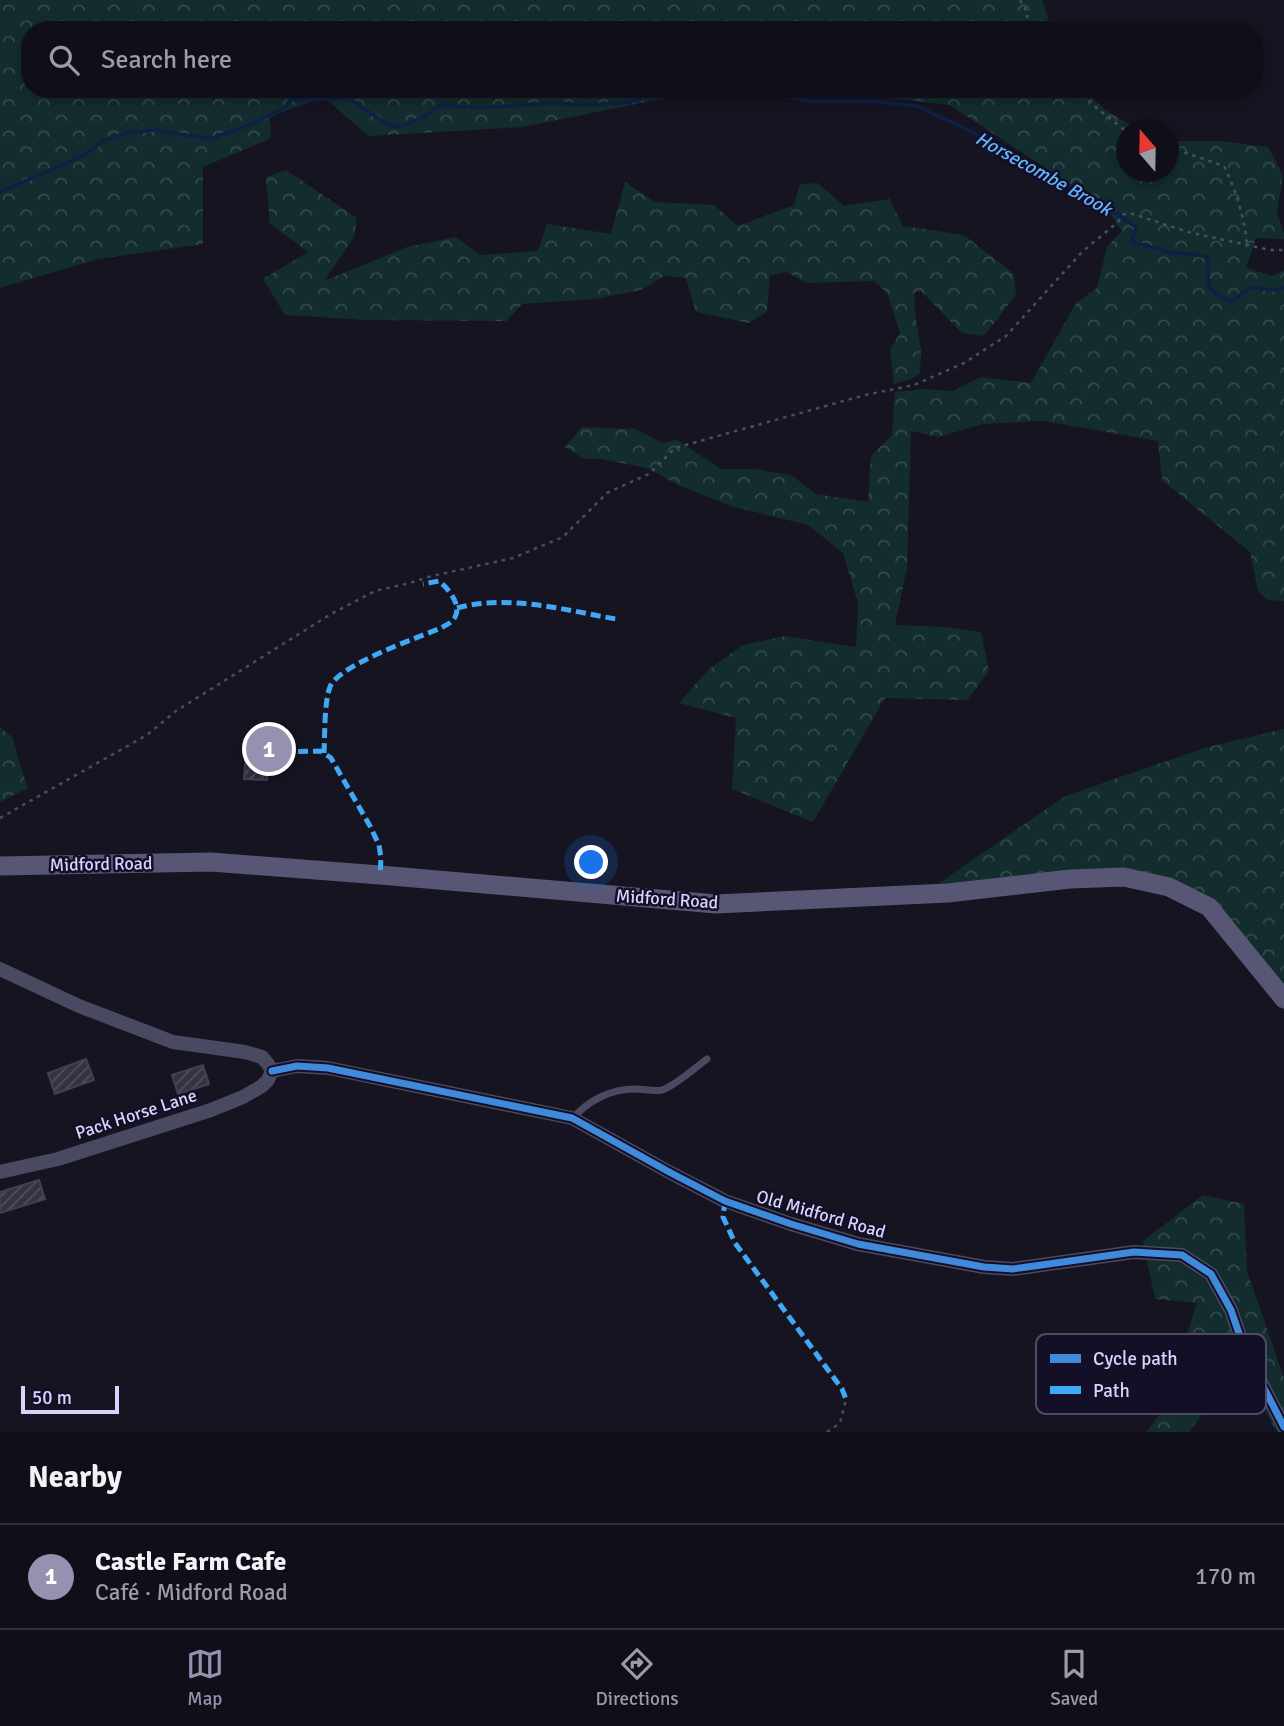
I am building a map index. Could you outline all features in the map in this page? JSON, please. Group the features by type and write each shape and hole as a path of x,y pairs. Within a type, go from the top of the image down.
{"main road":[{"name":"Midford Road","path":"0,866 211,862 716,904 948,893 1070,879 1124,877 1169,887 1209,907 1284,999"}],"street":[{"path":"0,968 79,1006 173,1042 245,1052 262,1057 272,1071"},
{"name":"Old Midford Road","path":"272,1071 298,1066 328,1068 572,1118 725,1201 858,1244 984,1267 1013,1269 1134,1252 1182,1255 1211,1274 1231,1310 1239,1334"},
{"name":"Pack Horse Lane","path":"0,1172 58,1159 211,1110 262,1086 272,1071"},
{"name":"Old Midford Road","path":"1266,1392 1284,1427"}],"lane":[{"path":"572,1118 596,1099 618,1090 655,1091 667,1088 707,1059"}],"path":[{"path":"1020,0 1027,12 1027,21"},
{"path":"1086,98 1116,123"},
{"path":"1179,151 1224,166 1240,206 1247,244"},
{"path":"0,818 147,735 176,711 320,621 375,592 428,576 513,558 563,537 607,493 649,474 675,448 865,395 914,385 964,363 1006,336 1082,251 1124,214 1133,214 1188,232 1270,250 1284,250"},
{"path":"827,1432 840,1423 846,1399"}],"green space":[{"path":"0,0 1042,0 1049,21 21,21 21,98 320,98 270,117 271,138 203,167 203,244 98,259 0,288"},
{"path":"324,98 666,98 523,127 369,136"},
{"path":"889,98 1092,98 1122,119 1116,119 1116,182 1179,182 1179,141 1221,141 1268,147 1283,175 1277,212 1284,239 1256,238 1246,268 1273,276 1284,270 1284,601 1268,600 1258,591 1250,552 1162,480 1158,441 1043,421 983,424 938,437 911,431 907,568 895,625 981,632 989,671 967,700 885,698 813,822 732,789 736,718 679,703 708,670 743,645 785,636 856,647 858,603 843,553 808,525 731,506 678,485 647,468 601,459 584,459 565,447 582,427 636,429 662,443 677,440 721,469 754,469 791,475 816,494 868,502 871,456 892,435 895,392 922,389 953,391 981,377 1031,383 1076,303 1097,288 1107,246 1122,231 1106,208 950,105"},
{"path":"286,170 357,218 354,237 324,281 407,247 456,237 480,255 538,251 547,224 611,234 625,182 655,202 714,205 738,226 794,205 800,184 818,183 844,206 889,199 903,226 964,235 1014,274 1016,295 984,336 962,333 921,291 914,293 921,349 920,373 894,384 890,350 900,333 887,293 874,281 806,283 787,272 770,275 767,312 749,323 696,312 686,278 664,276 641,290 594,299 522,304 507,321 367,320 285,315 263,279 308,252 270,224 266,177"},
{"path":"0,727 13,738 28,788 0,802"},
{"path":"1284,729 1284,1001 1236,926 1146,887 935,886 1065,796 1208,747"},
{"path":"1203,1195 1244,1204 1247,1271 1284,1378 1284,1432 1277,1432 1266,1413 1266,1334 1187,1334 1197,1303 1155,1299 1143,1241"},
{"path":"1160,1414 1202,1414 1189,1432 1146,1432"}],"building":[{"path":"247,741 277,744 275,763 268,763 267,780 244,779"},
{"path":"86,1059 94,1080 55,1094 48,1073"},
{"path":"203,1065 209,1084 178,1094 172,1075"},
{"path":"39,1180 45,1199 0,1213 0,1192"}],"waterway":[{"name":"Horsecombe Brook","path":"0,192 85,155 103,141 127,133 155,130 210,139 247,126 285,108 290,100 349,99 387,124 399,127 424,117 440,105 480,108 552,103 591,105 645,98"},
{"name":"Horsecombe Brook","path":"794,98 810,101 873,101 917,106 994,142 1104,205 1136,227 1132,242 1173,253 1207,257 1209,287 1219,296 1232,301 1250,288 1284,288"}],"marked path":[{"path":"324,753 327,702 330,687 336,679 362,661 441,628 455,617 457,607 446,588 439,581 423,584"},
{"path":"457,608 477,604 516,603 616,619"},
{"path":"283,752 321,751 331,758 379,845 380,875"},
{"path":"725,1201 723,1217 735,1243 842,1389 846,1399"}],"cycle path":[{"path":"272,1071 297,1066 328,1068 572,1118 725,1201 858,1244 984,1267 1013,1269 1134,1252 1182,1255 1211,1274 1231,1310 1239,1334"},
{"path":"1266,1392 1284,1427"}],"place":[{"name":"Castle Farm Cafe","path":"269,749"}]}
